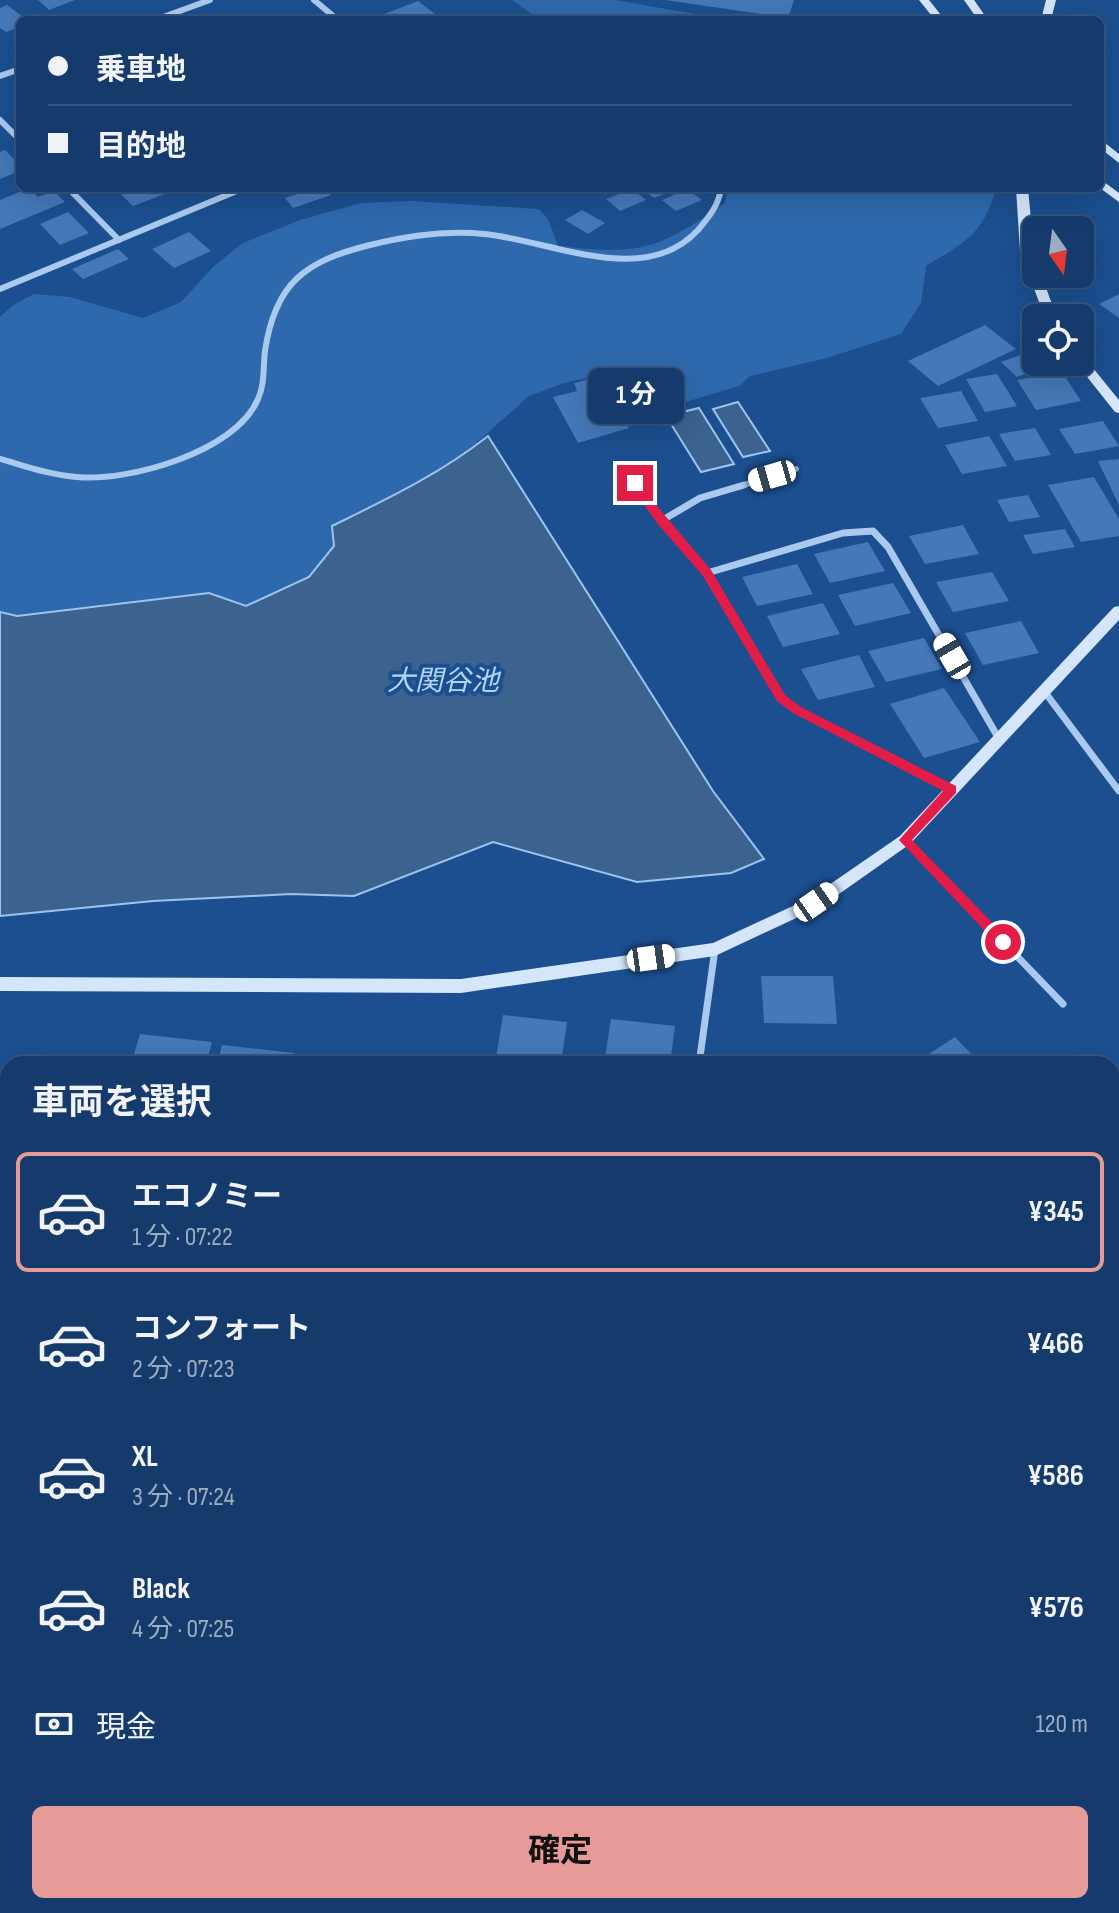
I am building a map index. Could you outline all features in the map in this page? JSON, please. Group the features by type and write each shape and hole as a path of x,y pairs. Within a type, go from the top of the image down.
{"street":[{"path":"166,16 210,0"},
{"path":"314,0 333,16"},
{"path":"924,0 937,16"},
{"path":"0,120 16,136"},
{"path":"1104,146 1119,160"},
{"path":"1104,186 1119,199"},
{"path":"72,192 119,240"},
{"path":"0,289 234,192"},
{"path":"0,459 56,475 90,478 136,471 185,457 217,442 255,406 261,392 270,315 286,285 305,270 337,254 418,236 484,233 594,256 625,259 650,257 675,249 701,230 721,198 721,192"},
{"path":"1022,192 1026,251 1046,304"},
{"path":"1093,376 1119,409"},
{"path":"661,521 700,498 796,469"},
{"path":"635,483 661,521 707,573 781,698 797,710 952,789"},
{"path":"707,573 843,533 873,531 888,547 999,739"},
{"path":"0,984 461,986 715,949 816,902 905,840 1119,611"},
{"path":"1044,691 1119,791"},
{"path":"905,840 1063,1004"},
{"path":"700,1056 715,949"}],"shaded area":[{"path":"512,0 615,0 706,16 534,16"},
{"path":"727,192 995,192 985,216 971,236 926,266 921,303 901,334 827,358 750,376 739,386 649,413 630,408 606,374 564,383 529,396 455,462 413,487 334,546 309,577 245,606 209,593 17,616 0,612 0,317 13,305 34,294 70,297 143,318 181,302 214,266 243,243 300,220 361,203 411,201 539,209 548,219 558,246 609,250 647,246 664,240 725,203"}],"water":[{"path":"738,402 770,451 743,457 713,409"},
{"path":"699,408 734,464 701,472 666,416"},
{"name":"大関谷池","path":"488,436 713,791 764,859 731,873 637,882 493,842 354,896 291,894 153,901 0,916 0,612 17,616 209,593 246,606 309,577 334,546 332,526 432,474"}],"building":[{"path":"38,0 75,0 49,10"},
{"path":"665,0 794,0 789,16"},
{"path":"418,1 438,16 379,16"},
{"path":"7,5 22,16 16,16 16,28 6,32 0,28 0,8"},
{"path":"5,150 16,161 16,173 0,179 0,152"},
{"path":"19,192 33,192 38,197 55,192 65,202 0,229 0,200"},
{"path":"119,192 170,192 133,206"},
{"path":"304,192 328,192 331,195 293,208 285,198"},
{"path":"624,192 636,192 646,200 620,211 606,199"},
{"path":"646,192 669,192 654,198"},
{"path":"680,192 691,192 702,200 676,211 662,200"},
{"path":"582,210 605,223 588,234 565,220"},
{"path":"68,212 89,233 60,245 40,224"},
{"path":"189,232 211,251 174,268 152,249"},
{"path":"118,249 129,259 83,279 72,269"},
{"path":"1119,294 1119,318 1099,304"},
{"path":"985,325 1016,349 938,386 908,361"},
{"path":"1022,354 1022,375 1017,377 1001,362"},
{"path":"997,374 1017,406 985,412 966,379"},
{"path":"1065,376 1081,401 1036,410 1017,380"},
{"path":"599,377 629,428 578,443 553,397 577,391 574,383"},
{"path":"961,391 978,421 938,428 920,398"},
{"path":"1103,421 1119,446 1075,454 1059,429"},
{"path":"1035,428 1051,455 1015,461 999,434"},
{"path":"989,436 1007,466 962,474 945,445"},
{"path":"1119,459 1119,505 1098,461"},
{"path":"1094,477 1119,519 1119,536 1081,542 1048,485"},
{"path":"1028,495 1040,517 1009,522 997,500"},
{"path":"963,525 979,554 925,564 909,536"},
{"path":"1065,529 1075,547 1033,554 1023,535"},
{"path":"868,542 885,571 830,583 814,554"},
{"path":"797,564 813,594 757,606 742,577"},
{"path":"992,572 1009,601 953,612 936,582"},
{"path":"893,583 911,613 855,626 838,595"},
{"path":"823,603 840,634 783,647 767,616"},
{"path":"1021,621 1039,653 983,665 965,633"},
{"path":"924,638 942,669 886,682 868,651"},
{"path":"859,655 875,687 818,700 801,669"},
{"path":"944,688 980,742 924,758 890,704"},
{"path":"761,976 833,976 837,1024 764,1023"},
{"path":"503,1015 567,1022 562,1056 496,1056"},
{"path":"611,1019 675,1026 671,1056 605,1056"},
{"path":"140,1034 212,1042 208,1056 133,1056"},
{"path":"955,1037 973,1056 926,1056"},
{"path":"222,1045 294,1053 293,1056 219,1056"}],"route":[{"path":"635,483 661,521 707,573 781,698 797,710 952,789 905,840 1003,942"}]}
